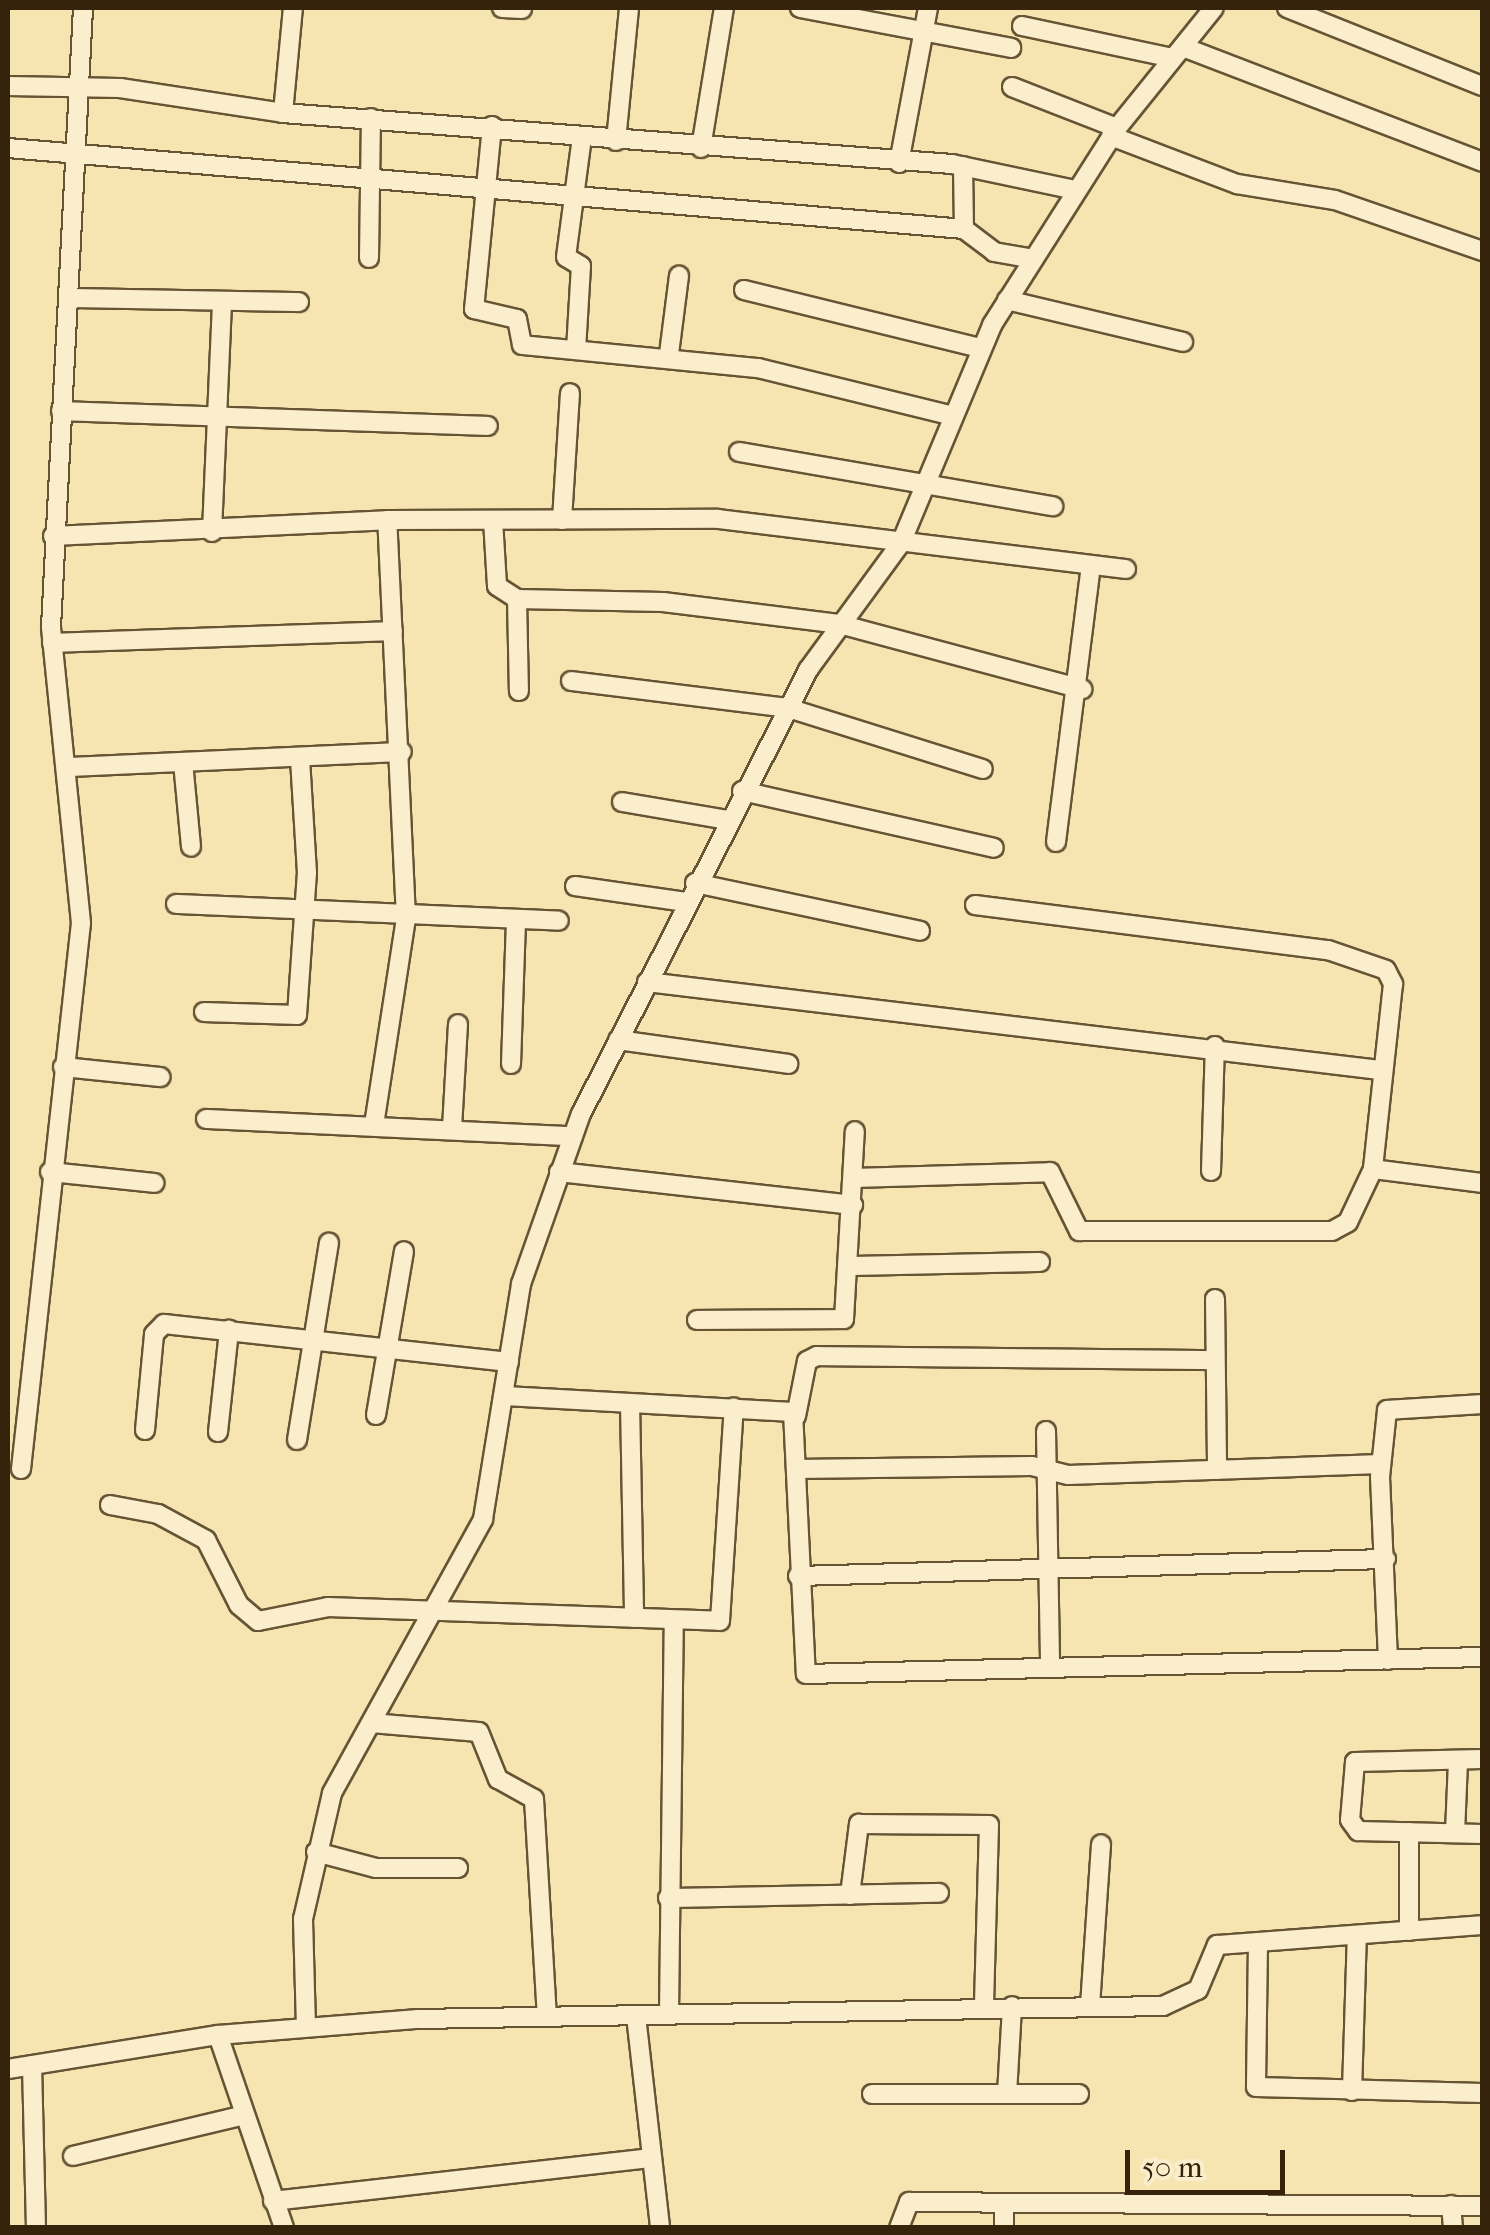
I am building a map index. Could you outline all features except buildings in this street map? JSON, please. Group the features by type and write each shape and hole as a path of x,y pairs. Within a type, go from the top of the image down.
{"street":[{"path":"21,1469 50,1172 81,923 68,767 52,643 53,536 79,154 83,8"},
{"path":"284,114 293,8"},
{"path":"502,8 522,9"},
{"path":"616,141 629,8"},
{"path":"701,148 724,8"},
{"path":"800,8 1011,48"},
{"path":"899,162 928,8"},
{"path":"306,2027 303,1919 332,1793 441,1609 490,1497 521,1284 573,1136 742,790 840,624 901,544 980,348 1114,132 1214,8"},
{"path":"1287,8 1482,86"},
{"path":"1022,26 1178,53 1482,162"},
{"path":"8,86 82,88 284,114 492,126 616,141 963,166 1075,190"},
{"path":"1012,87 1237,184 1335,200 1482,251"},
{"path":"369,258 371,118"},
{"path":"492,126 476,312 516,318 526,346 669,354 950,415"},
{"path":"576,350 581,266 566,257 582,137"},
{"path":"8,148 964,229 994,252 1033,259"},
{"path":"963,166 964,229"},
{"path":"669,354 680,276"},
{"path":"744,290 980,348"},
{"path":"68,298 299,302"},
{"path":"212,532 213,418 222,300"},
{"path":"1008,300 1183,342"},
{"path":"562,520 570,393"},
{"path":"60,411 488,426"},
{"path":"739,452 923,490 1054,506"},
{"path":"53,536 212,532 386,520 718,519 1126,570"},
{"path":"374,1125 406,918 402,752 386,520"},
{"path":"492,520 497,586 517,599 662,602 840,624 1082,689"},
{"path":"1056,842 1082,689 1091,565"},
{"path":"517,599 519,692"},
{"path":"52,643 392,631"},
{"path":"570,681 788,708 984,770"},
{"path":"68,767 402,752"},
{"path":"204,1012 296,1014 304,912 300,758"},
{"path":"183,762 191,847"},
{"path":"742,790 994,848"},
{"path":"622,802 728,820"},
{"path":"695,883 920,930"},
{"path":"574,886 686,902"},
{"path":"176,904 406,918 559,921"},
{"path":"853,1178 1050,1172 1079,1231 1332,1231 1348,1222 1373,1169 1380,1070 1393,984 1378,965 1188,928 975,905"},
{"path":"511,1064 516,920"},
{"path":"646,982 1215,1046 1380,1070"},
{"path":"452,1128 458,1024"},
{"path":"618,1040 788,1064"},
{"path":"1211,1170 1215,1046"},
{"path":"63,1067 160,1077"},
{"path":"206,1119 573,1136"},
{"path":"697,1320 840,1322 850,1266 855,1131"},
{"path":"1373,1169 1482,1183"},
{"path":"50,1172 154,1183"},
{"path":"559,1172 852,1205"},
{"path":"297,1440 309,1340 328,1244"},
{"path":"376,1415 384,1348 404,1252"},
{"path":"850,1266 1040,1262"},
{"path":"1214,1298 1216,1470"},
{"path":"145,1430 157,1328 229,1330 508,1362"},
{"path":"218,1432 229,1330"},
{"path":"1215,1360 817,1356 807,1360 796,1416 798,1576 806,1674 1482,1657"},
{"path":"504,1396 734,1408 796,1416"},
{"path":"630,1403 634,1618"},
{"path":"1388,1660 1381,1464 1389,1405 1482,1404"},
{"path":"110,1505 158,1514 206,1540 238,1605 258,1621 310,1608 441,1609 674,1620 726,1617 734,1408"},
{"path":"1046,1431 1050,1667"},
{"path":"796,1469 1216,1470 1381,1464"},
{"path":"798,1576 1386,1559"},
{"path":"669,2014 674,1620"},
{"path":"371,1723 479,1732 498,1779 534,1799 548,2017"},
{"path":"1482,1759 1352,1765 1353,1829 1482,1834"},
{"path":"1455,1833 1458,1760"},
{"path":"850,1895 859,1824 990,1825 984,2006"},
{"path":"1408,1832 1409,1931"},
{"path":"1090,2006 1101,1844"},
{"path":"316,1852 376,1868 458,1868"},
{"path":"668,1898 940,1893"},
{"path":"10,2069 218,2034 306,2027 548,2017 1179,2003 1198,1990 1217,1946 1482,1925"},
{"path":"1352,2091 1357,1935"},
{"path":"1258,1942 1256,2087 1482,2093"},
{"path":"1006,2094 1012,2006"},
{"path":"636,2016 660,2228"},
{"path":"218,2034 241,2116 284,2228"},
{"path":"32,2065 36,2228"},
{"path":"872,2094 1079,2094"},
{"path":"73,2156 241,2116"},
{"path":"273,2201 652,2158"},
{"path":"899,2228 909,2202 1482,2206"},
{"path":"1004,2203 1004,2228"},
{"path":"1452,2205 1453,2228"}]}
